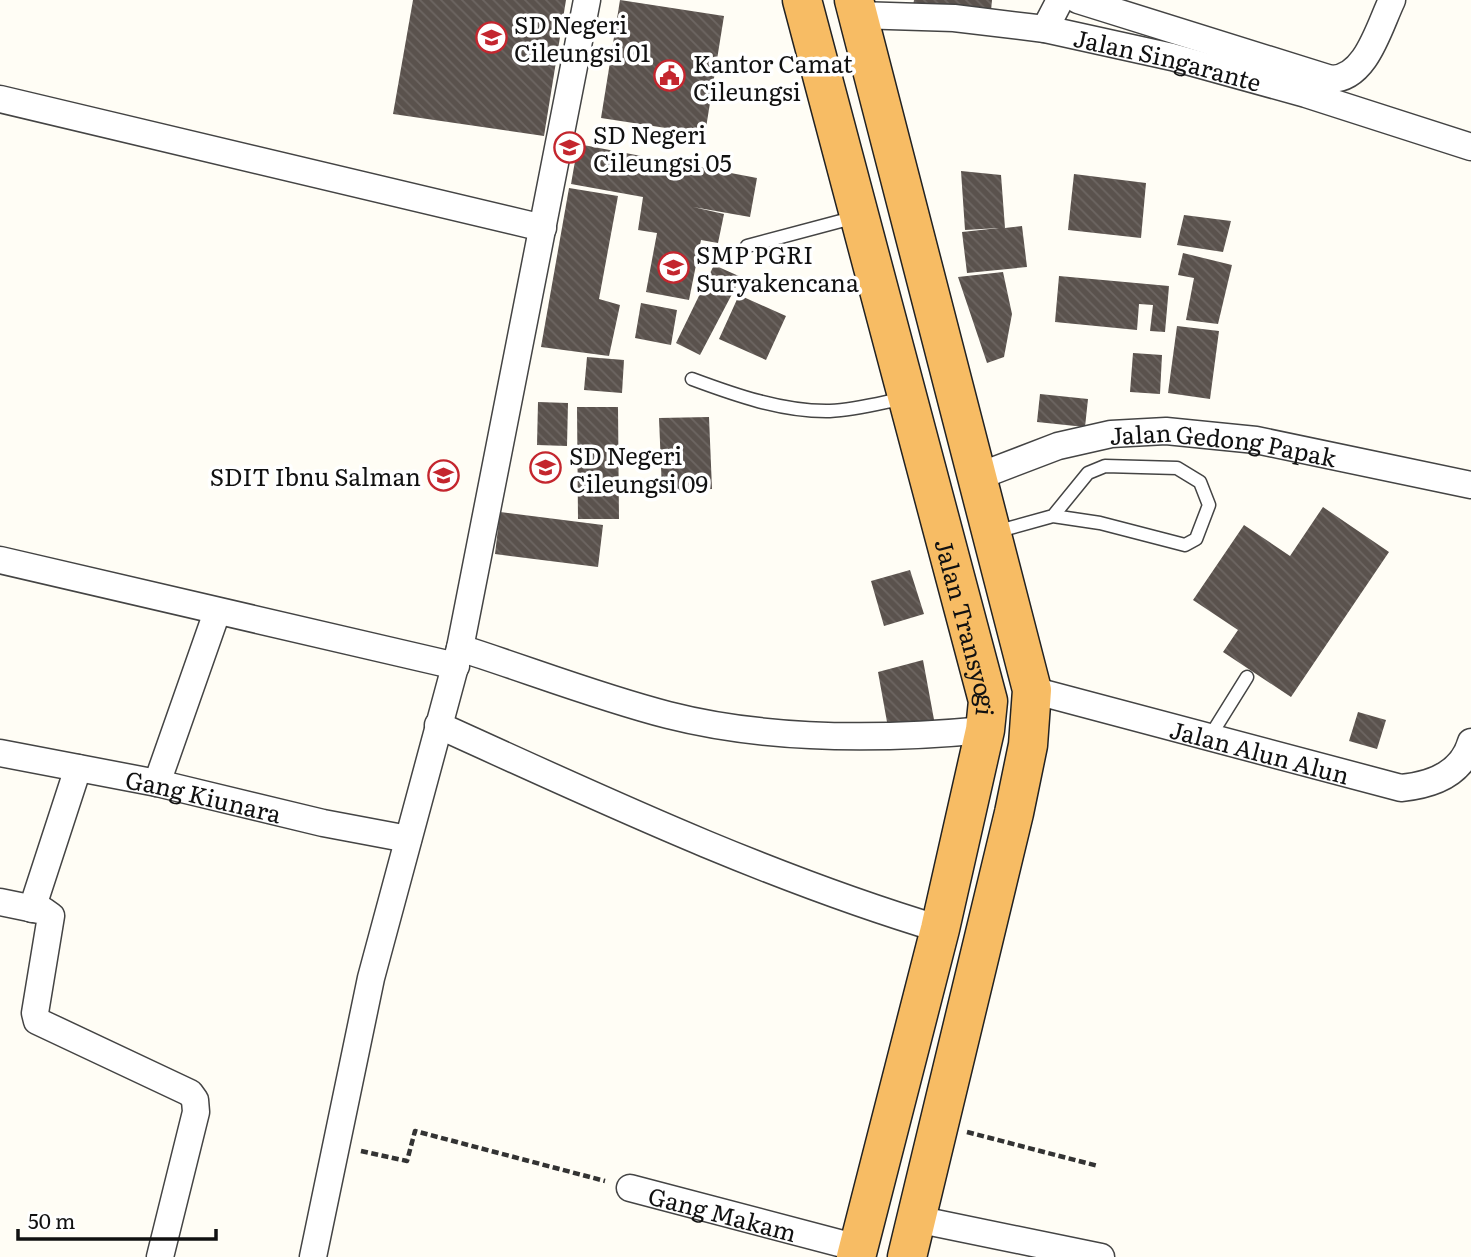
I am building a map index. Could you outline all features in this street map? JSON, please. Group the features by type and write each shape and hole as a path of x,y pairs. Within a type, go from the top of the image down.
{"highway":[{"name":"Jalan Transyogi","path":"802,0 988,701 985,730 940,929 857,1252"},
{"name":"Jalan Transyogi","path":"856,7 1032,690 1028,745 1014,813 907,1257"}],"street":[{"path":"313,1257 371,978 458,657 587,0"},
{"path":"1045,29 1060,0"},
{"path":"1078,0 1322,77 1342,79 1357,69 1391,0"},
{"name":"Jalan Singarante","path":"856,7 1045,29 1172,57 1306,94 1471,147"},
{"path":"0,99 543,228"},
{"name":"Jalan Gedong Papak","path":"977,477 1058,446 1111,434 1166,431 1256,440 1471,485"},
{"path":"0,560 217,612 458,657 667,715 723,725 853,738 985,730"},
{"path":"157,783 217,612"},
{"name":"Jalan Alun Alun","path":"1032,690 1401,788 1423,786 1444,776 1459,767 1470,749"},
{"path":"438,725 652,822 789,877 940,929"},
{"name":"Gang Kiunara","path":"0,753 157,783 323,823 408,839"},
{"path":"32,909 78,768"},
{"path":"0,902 51,916 52,924 35,1013 37,1021 190,1093 195,1100 196,1112 160,1257"},
{"name":"Gang Makam","path":"630,1188 857,1252"},
{"path":"916,1219 1101,1257"}],"lane":[{"path":"747,246 860,216"},
{"path":"692,379 761,402 829,411 909,398"},
{"path":"991,533 1053,516 1100,523 1185,545 1196,539 1209,505 1200,482 1177,468 1105,466 1088,472 1053,516"},
{"path":"1209,738 1247,677"}],"path":[{"path":"939,1124 1098,1167"},
{"path":"336,1145 407,1161 415,1132 630,1188"}],"building":[{"path":"413,0 566,0 544,136 393,114"},
{"path":"620,0 724,16 705,134 601,118"},
{"path":"914,0 992,0 991,11 913,6"},
{"path":"578,144 757,178 750,217 693,207 724,214 718,243 701,240 689,300 646,292 657,233 638,230 643,197 571,184"},
{"path":"961,171 1001,175 1005,228 1022,226 1027,267 967,273 962,232 999,228 965,230"},
{"path":"1074,174 1146,183 1141,238 1068,230"},
{"path":"569,188 618,196 599,299 620,305 609,356 541,347"},
{"path":"1184,215 1231,221 1223,252 1177,245"},
{"path":"1183,253 1232,265 1218,324 1186,320 1194,278 1178,275"},
{"path":"714,265 741,277 700,355 676,343"},
{"path":"1003,272 1012,314 1004,357 987,363 958,277"},
{"path":"1059,276 1169,286 1165,332 1150,331 1153,305 1139,304 1137,330 1055,322"},
{"path":"739,295 786,316 766,360 719,339"},
{"path":"641,303 677,310 671,345 635,338"},
{"path":"1177,326 1219,331 1210,399 1168,393"},
{"path":"1133,353 1162,355 1160,394 1130,392"},
{"path":"587,357 624,360 622,393 584,390"},
{"path":"1040,394 1088,399 1085,427 1037,422"},
{"path":"538,402 568,403 567,446 537,445"},
{"path":"577,407 618,407 619,519 578,519"},
{"path":"709,417 712,489 662,491 659,418"},
{"path":"1323,507 1389,552 1291,697 1223,652 1238,630 1193,600 1244,525 1290,556"},
{"path":"500,512 603,525 598,567 495,554"},
{"path":"910,570 924,614 884,626 871,581"},
{"path":"923,660 935,725 889,733 878,672"},
{"path":"1358,712 1386,720 1377,749 1349,741"}],"place":[{"name":"SD Negeri Cileungsi 01","path":"491,37"},
{"name":"Kantor Camat Cileungsi","path":"670,76"},
{"name":"SD Negeri Cileungsi 05","path":"570,147"},
{"name":"SMP PGRI Suryakencana","path":"673,267"},
{"name":"SD Negeri Cileungsi 09","path":"546,468"},
{"name":"SDIT Ibnu Salman","path":"444,475"}]}
